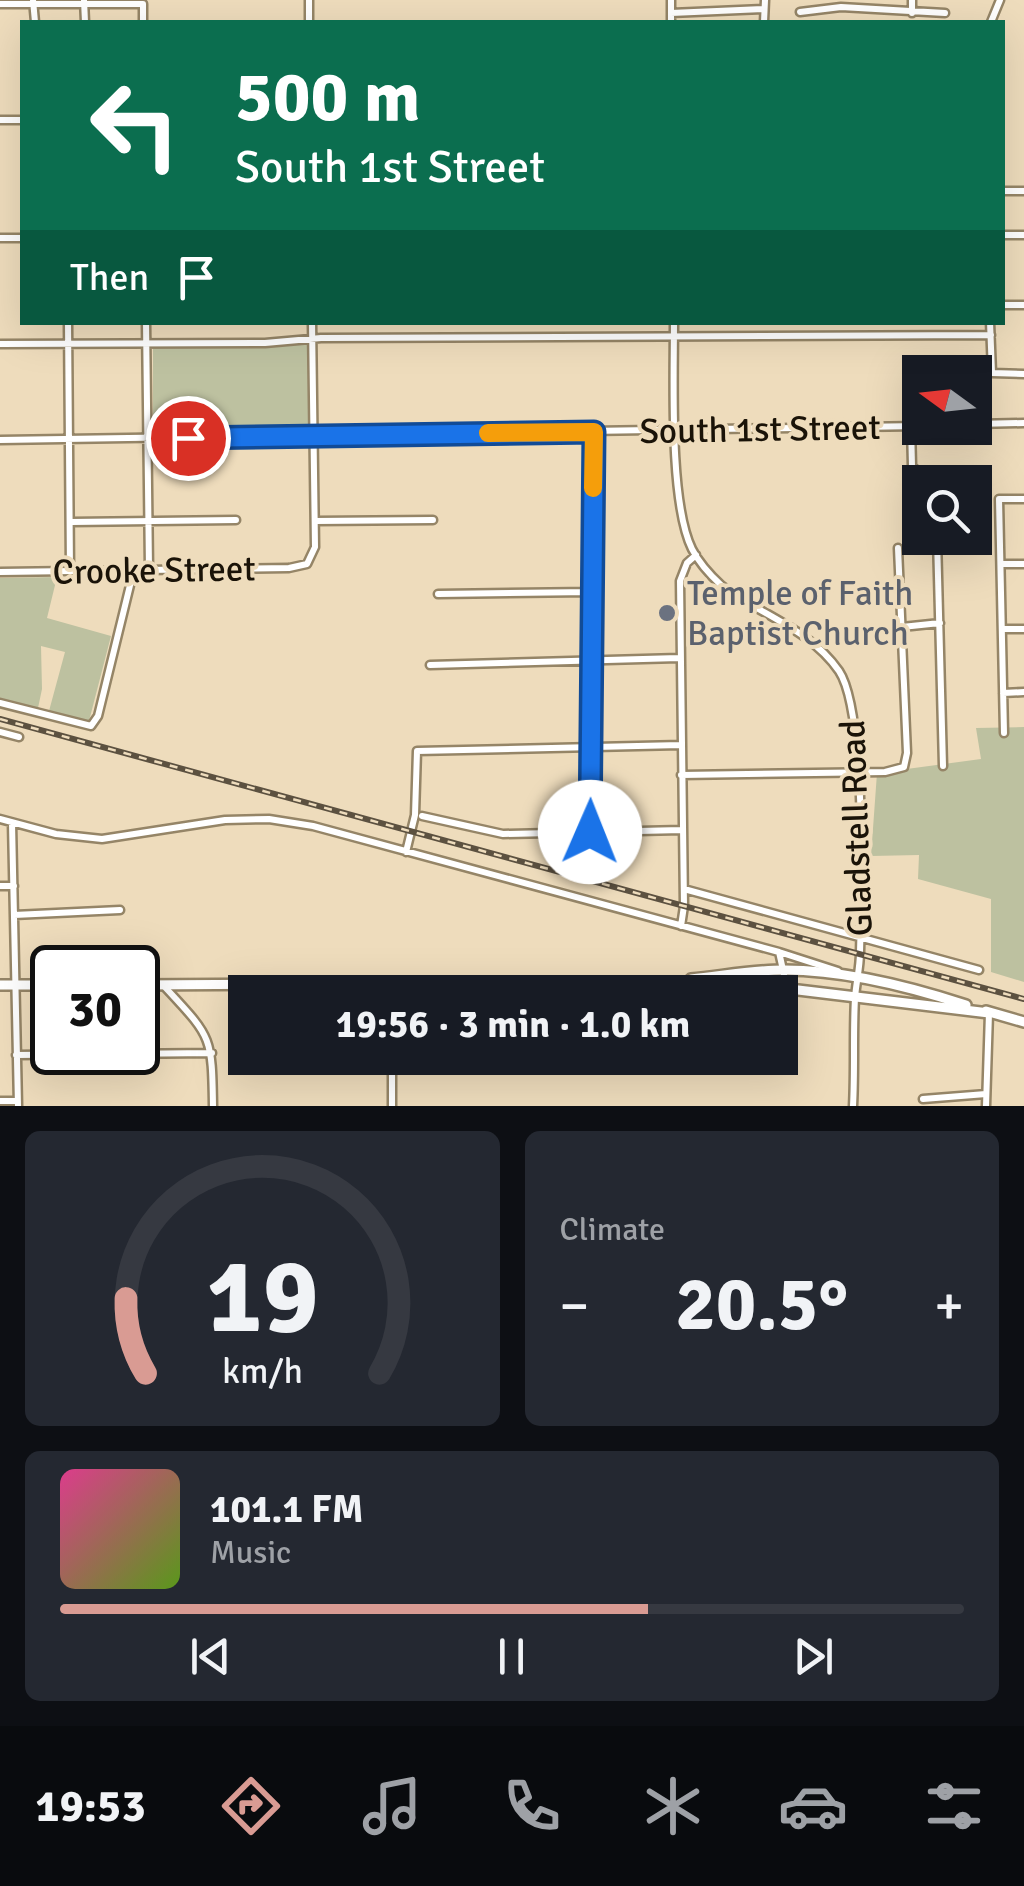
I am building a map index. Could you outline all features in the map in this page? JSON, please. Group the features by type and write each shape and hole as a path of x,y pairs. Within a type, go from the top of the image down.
{"main road":[{"path":"733,975 782,970 858,977 1024,1022"},
{"path":"162,984 228,985"},
{"path":"0,985 30,985"},
{"path":"798,989 989,1012"}],"street":[{"path":"671,0 671,20"},
{"path":"764,20 765,0"},
{"path":"912,0 912,13"},
{"path":"0,4 143,2"},
{"path":"800,12 841,3 872,10 945,13"},
{"path":"671,13 763,10"},
{"path":"872,10 872,20"},
{"path":"68,325 70,571"},
{"path":"146,325 149,569"},
{"path":"312,325 315,521 432,520"},
{"path":"674,325 680,505 696,555 680,581 684,890 681,926"},
{"path":"990,325 992,373 1024,374"},
{"path":"0,344 674,334 990,334"},
{"path":"992,424 1024,423"},
{"name":"South 1st Street","path":"0,440 902,426"},
{"path":"590,832 594,432"},
{"path":"1004,733 999,499 1024,498"},
{"path":"71,522 236,520"},
{"name":"Crooke Street","path":"0,572 289,568 307,564 314,548 315,521"},
{"path":"682,775 858,773 904,767 907,753 898,548"},
{"name":"Gladstell Road","path":"696,555 722,586 808,638 841,674 849,694 858,773 860,936 853,1106"},
{"path":"938,555 943,766"},
{"path":"1001,564 1024,564"},
{"path":"0,703 92,726 98,716 134,569"},
{"path":"438,594 591,592"},
{"path":"902,627 940,623"},
{"path":"1002,629 1024,629"},
{"path":"430,665 679,658"},
{"path":"1003,693 1024,692"},
{"path":"0,732 19,738"},
{"path":"406,852 415,815 417,750 681,746"},
{"path":"422,816 503,834 682,830"},
{"path":"0,819 56,834 104,839 225,820 269,818 314,826 858,977"},
{"path":"0,1101 18,1103 12,822"},
{"path":"0,886 14,886"},
{"path":"684,890 980,970"},
{"path":"14,914 120,910"},
{"path":"778,952 783,975"},
{"path":"162,984 208,1036 213,1106"},
{"path":"986,1106 989,1012"},
{"path":"16,1056 212,1053"},
{"path":"392,1075 392,1106"},
{"path":"923,1098 940,1103 986,1094"}],"green space":[{"path":"309,344 309,431 153,434 153,347"},
{"path":"57,577 47,618 111,636 89,721 49,711 65,652 41,646 42,689 38,708 0,698 0,578"},
{"path":"1024,727 1024,982 991,972 991,899 918,879 919,855 871,856 877,773 981,759 976,728"}],"railway":[{"path":"0,719 1024,999"}],"slow traffic":[{"path":"488,433 594,432 593,488"}],"place":[{"name":"Temple of Faith Baptist Church","path":"667,613"}],"route":[{"path":"188,438 594,432 590,832"}]}
